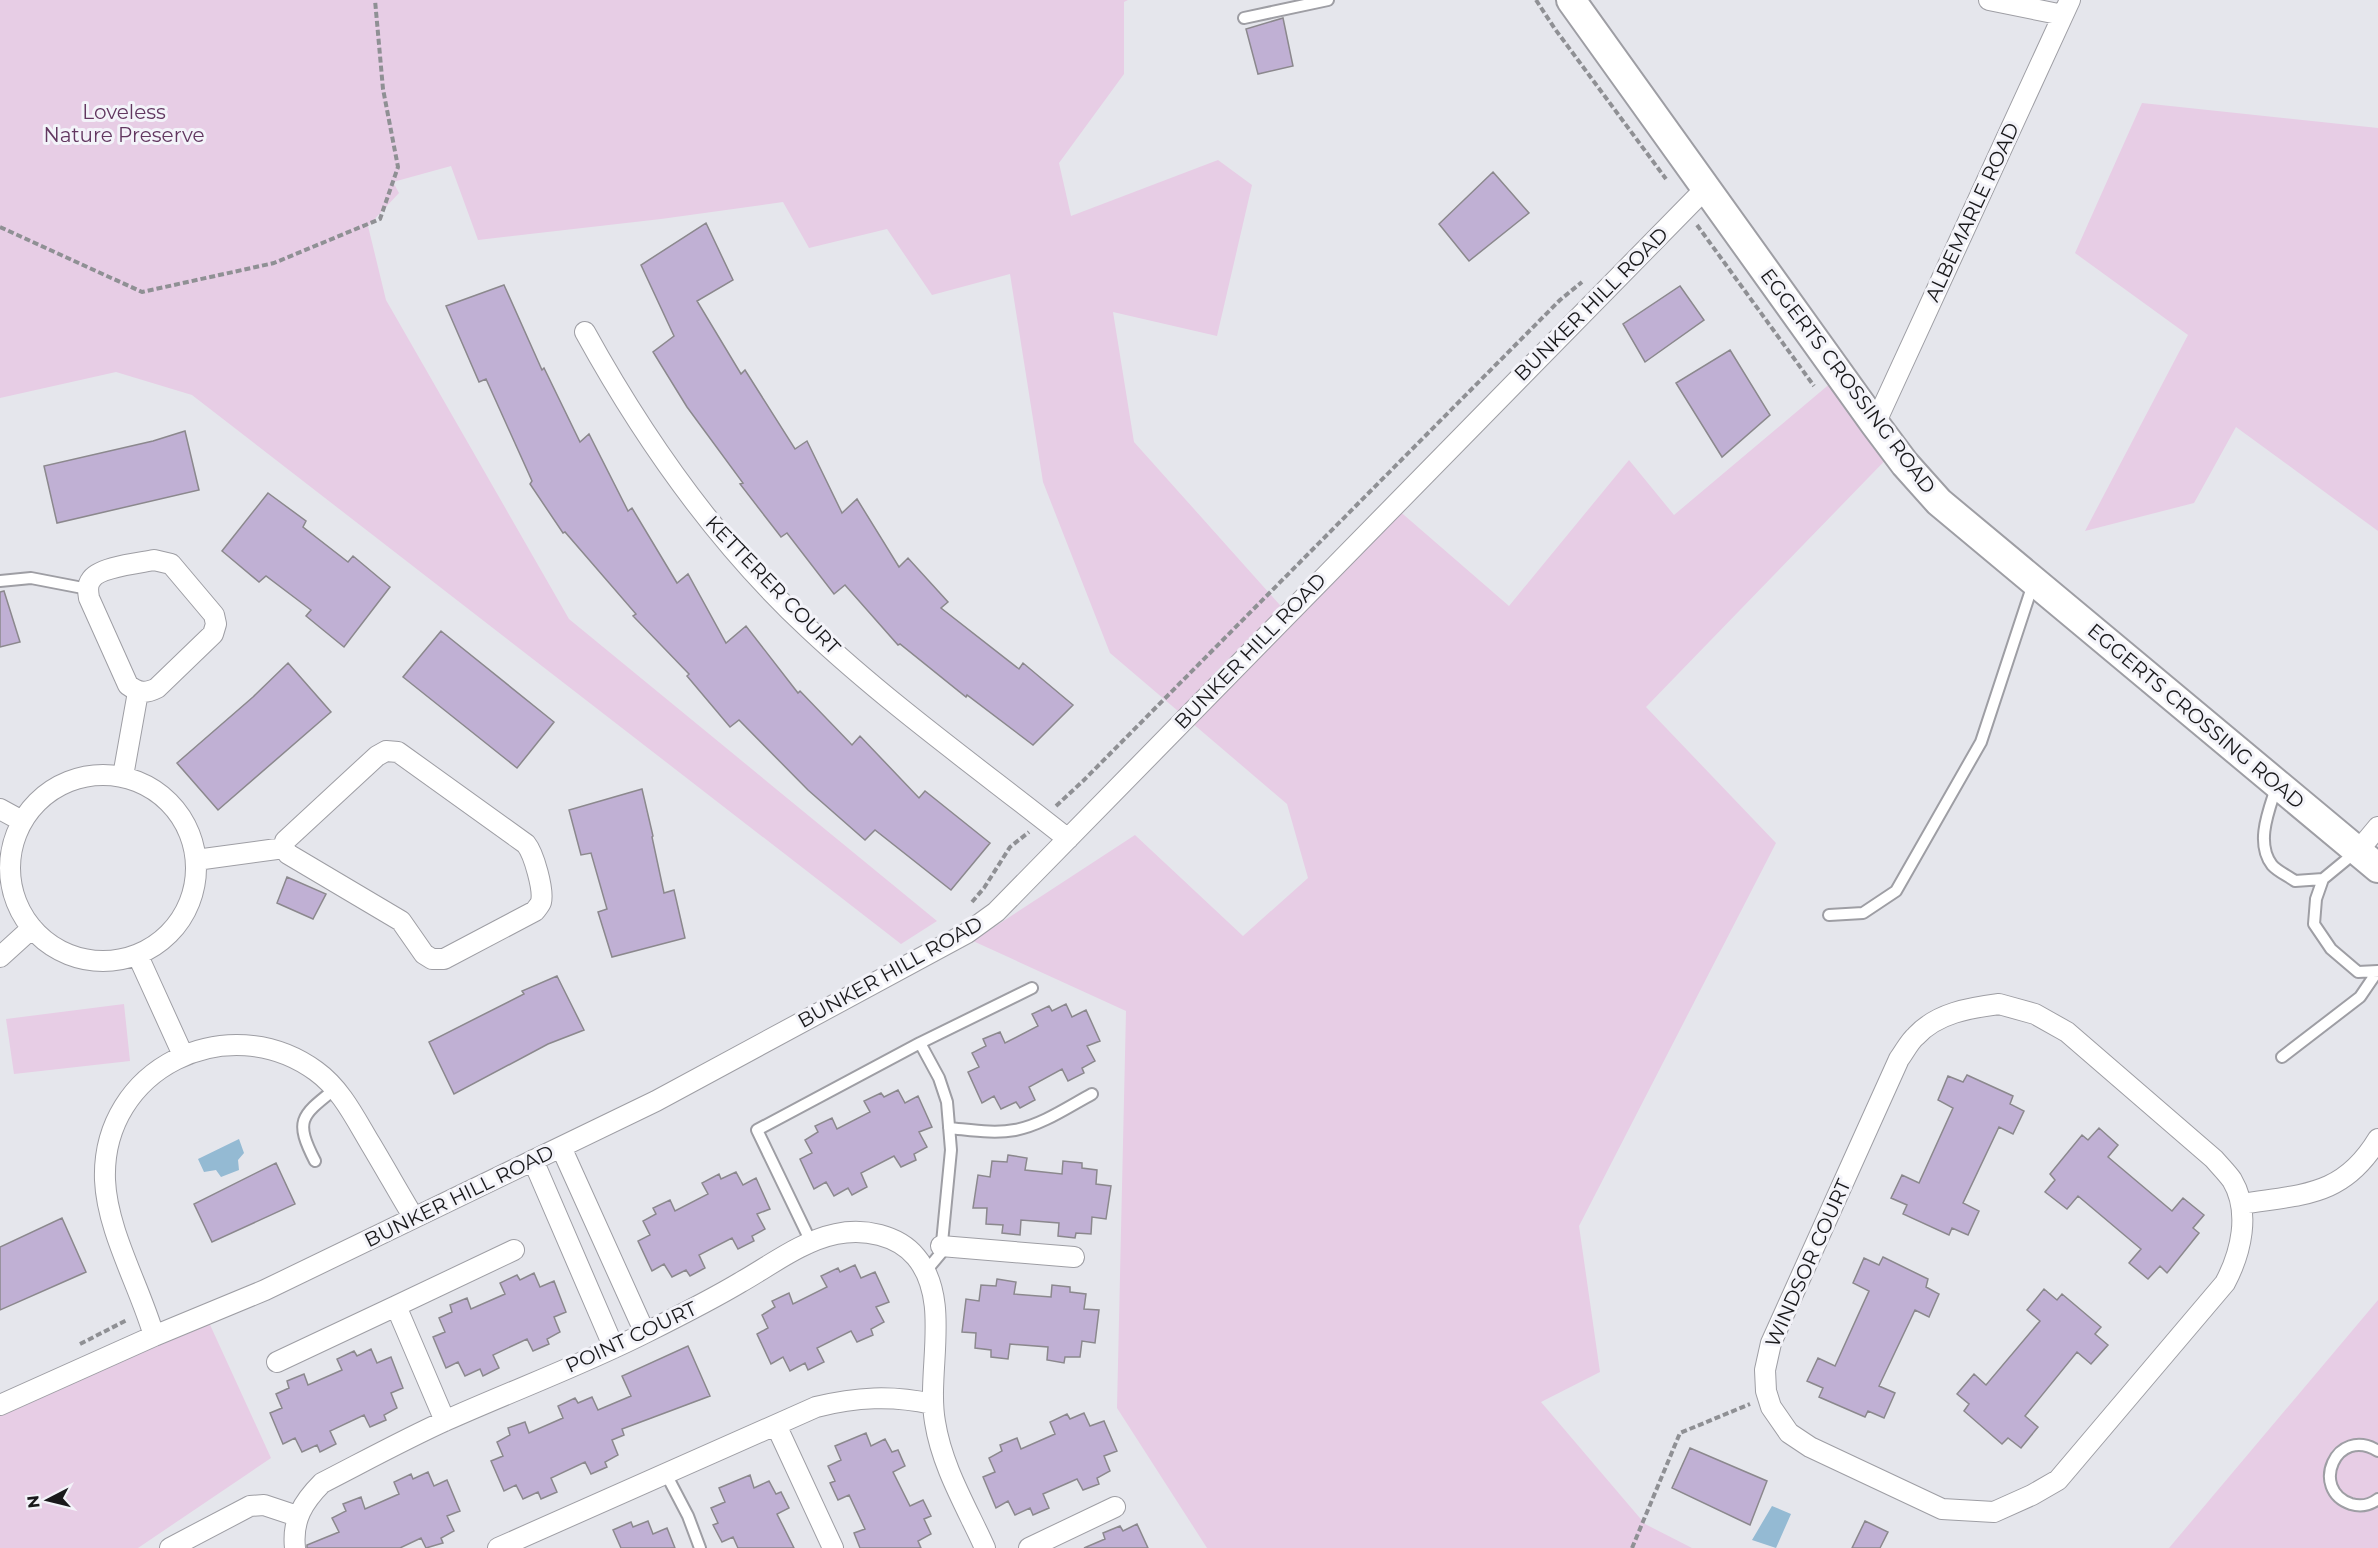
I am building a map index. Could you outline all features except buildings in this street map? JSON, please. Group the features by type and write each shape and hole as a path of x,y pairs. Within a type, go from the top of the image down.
{"street":[{"name":"EGGERTS CROSSING ROAD","path":"1572,0 1875,424 1905,464 1939,502 2368,859"},
{"path":"1989,0 2066,7"},
{"name":"ALBEMARLE ROAD","path":"1875,424 2066,7"},
{"name":"BUNKER HILL ROAD","path":"0,1405 154,1336 265,1290 656,1101 967,933 996,912 1705,189"},
{"name":"KETTERER COURT","path":"585,332 641,427 687,493 738,555 808,628 869,682 1068,839"},
{"path":"161,560 171,564 214,615 216,624 213,634 157,688 149,692 138,692 128,685 89,598 88,589 90,580 99,572 161,560"},
{"path":"123,776 138,692"},
{"path":"386,752 398,752 526,844 532,852 541,902 535,911 444,958 432,959 424,954 401,921 288,854 284,848 285,841 377,756 386,752"},
{"path":"94,774 123,776 143,783 162,795 179,813 190,833 196,860 195,883 188,906 178,923 162,940 138,956 94,961 71,956 51,945 32,928 21,912 13,892 9,872 11,849 22,821 36,802 53,789 72,779 94,774"},
{"path":"0,809 22,821"},
{"path":"2368,859 2378,827"},
{"path":"196,860 284,848"},
{"path":"0,957 32,928"},
{"path":"138,956 183,1055"},
{"name":"WINDSOR COURT","path":"1998,1004 2035,1014 2067,1032 2214,1159 2232,1180 2242,1204 2241,1246 2234,1267 2225,1283 2058,1480 2013,1505 1994,1512 1942,1509 1810,1447 1789,1433 1771,1407 1768,1398 1765,1370 1771,1343 1899,1059 1916,1036 1932,1023 1953,1012 1998,1004"},
{"path":"154,1336 147,1310 132,1279 110,1209 105,1180 107,1152 113,1130 124,1107 140,1085 161,1068 183,1055 220,1045 239,1044 266,1047 300,1061 317,1071 350,1109 414,1218"},
{"path":"2242,1204 2331,1186 2351,1174 2368,1155 2378,1139"},
{"path":"561,1147 645,1333"},
{"path":"533,1161 614,1348"},
{"name":"POINT COURT","path":"295,1548 294,1535 297,1516 306,1499 322,1483 445,1421 645,1333 812,1242 837,1234 862,1232 883,1235 901,1244 915,1256 926,1271 933,1290 936,1325 932,1404 935,1424 944,1459 985,1548"},
{"path":"941,1246 1074,1257"},
{"path":"277,1362 514,1250"},
{"path":"396,1306 445,1421"},
{"path":"498,1548 816,1407 846,1400 880,1397 911,1399 932,1404"},
{"path":"776,1425 833,1548"},
{"path":"170,1548 250,1506 264,1505 297,1516"},
{"path":"1029,1548 1115,1507"}],"lane":[{"path":"1244,18 1328,0"},
{"path":"0,581 31,578 88,589"},
{"path":"1829,915 1863,914 1896,891 1981,742 2034,581"},
{"path":"2278,784 2263,840 2271,864 2295,881 2323,879 2368,859"},
{"path":"2323,879 2316,899 2314,924 2331,949 2358,972 2378,971"},
{"path":"2282,1057 2360,997 2378,971"},
{"path":"812,1242 757,1130 920,1043 1032,988"},
{"path":"920,1043 939,1078 947,1102 951,1150 941,1253 926,1271"},
{"path":"315,1161 302,1136 303,1125 311,1108 335,1089"},
{"path":"949,1128 984,1131 1016,1130 1046,1119 1092,1094"},
{"path":"2378,1451 2361,1445 2350,1446 2334,1459 2330,1479 2333,1489 2347,1502 2366,1505 2378,1499"},
{"path":"666,1474 688,1516 700,1548"}],"path":[{"path":"0,227 142,292 274,263 380,219 399,167 383,88 375,0"},
{"path":"970,904 984,888 1010,847 1024,837 1083,781 1560,300 1586,278"},
{"path":"72,1348 147,1310"},
{"path":"1632,1548 1680,1434 1768,1398"}],"green space":[{"name":"Loveless Nature Preserve","path":"0,0 1128,0 1124,2 1124,74 1059,163 1071,216 1218,160 1252,185 1217,336 1113,312 1134,442 1288,614 1389,502 1509,606 1629,460 1674,515 1845,371 1901,444 1646,707 1776,843 1579,1226 1600,1372 1541,1402 1645,1524 1692,1548 1207,1548 1117,1408 1126,1011 973,941 1135,835 1243,936 1308,878 1287,804 1110,653 1043,482 1010,274 932,295 887,229 809,248 783,202 478,240 451,166 393,182 399,193 368,226 386,300 569,619 937,921 901,944 192,395 116,372 0,398"},
{"path":"2142,103 2378,128 2378,531 2236,427 2194,503 2085,531 2188,335 2075,253"},
{"path":"124,1004 130,1061 14,1074 6,1019"},
{"path":"2378,1300 2378,1548 2169,1548"},
{"path":"206,1316 271,1458 138,1548 0,1548 0,1408"}],"water":[{"path":"239,1139 244,1153 238,1160 239,1170 221,1177 216,1170 204,1172 198,1159"},
{"path":"1772,1506 1791,1514 1776,1548 1752,1540"}]}
